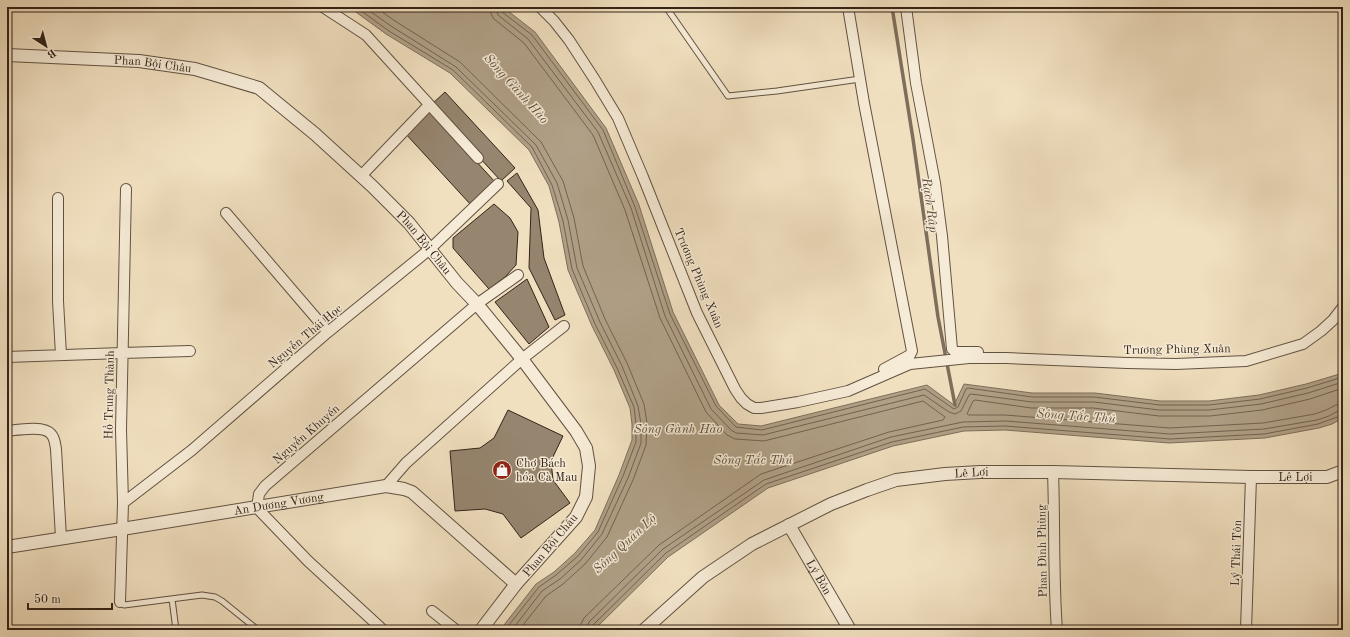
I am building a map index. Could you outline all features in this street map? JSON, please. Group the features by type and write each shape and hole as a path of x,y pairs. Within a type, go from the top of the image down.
{"street":[{"path":"323,7 366,35 478,158"},
{"name":"Trương Phùng Xuân","path":"540,7 554,21 569,40 618,118 697,313 740,398 754,408 798,402 848,391 910,364 969,358 1134,363 1207,363 1246,361 1303,344 1321,332 1334,320 1343,307"},
{"path":"848,7 860,79 912,351 910,355 877,372 865,384"},
{"path":"906,7 916,83 935,184 942,236 952,349 955,352 998,352 1003,354 1006,358"},
{"name":"Phan Bội Châu","path":"7,56 139,61 195,68 259,88 315,134 409,223 457,283 477,304 522,359 576,431 586,448 589,466 586,497 576,517 516,584 481,630"},
{"path":"361,176 429,105"},
{"name":"Nguyễn Thái Học","path":"124,503 198,445 328,332 430,249 498,184"},
{"name":"Hồ Trung Thành","path":"120,602 124,503 121,430 126,189"},
{"path":"58,198 58,301 61,355"},
{"path":"226,213 328,332"},
{"name":"Nguyễn Khuyến","path":"257,508 259,494 265,486 477,304 518,275"},
{"path":"386,486 406,463 522,359 564,326"},
{"path":"7,357 122,352 190,352"},
{"path":"7,431 35,428 46,430 51,433 56,449 62,538"},
{"name":"Lê Lợi","path":"644,630 703,577 752,544 831,504 867,490 902,479 980,472 1327,477 1343,471"},
{"name":"Phan Đình Phùng","path":"1053,472 1054,562 1057,630"},
{"name":"Lý Thái Tôn","path":"1246,630 1251,477"},
{"name":"An Dương Vương","path":"7,547 122,530 386,486 397,487 412,492 516,584"},
{"path":"257,508 308,562 383,630"},
{"name":"Lý Bôn","path":"789,525 850,630"},
{"path":"432,611 456,630"}],"lane":[{"path":"666,7 728,96 777,91 860,79"},
{"path":"120,602 124,605 202,596 215,597 258,630"},
{"path":"172,599 176,630"}],"water":[{"path":"349,7 503,7 535,32 606,128 639,205 673,312 719,405 738,424 761,426 927,385 954,405 964,384 1032,393 1095,393 1160,401 1209,401 1259,395 1306,384 1343,373 1343,418 1332,424 1319,428 1265,438 1169,443 1005,430 964,431 893,446 768,488 668,557 594,630 500,630 536,584 554,572 575,553 595,530 619,475 632,440 630,408 568,270 559,222 549,186 529,150 450,73 386,34"}],"building":[{"path":"445,92 515,168 501,181 431,105"},
{"path":"429,110 496,183 471,205 404,132"},
{"path":"517,173 538,210 544,258 565,315 555,320 529,268 531,208 507,181"},
{"path":"494,204 510,218 518,232 516,265 505,277 489,289 453,248 453,238"},
{"path":"527,279 549,327 529,344 495,302"},
{"name":"Chợ Bách hóa Cà Mau","path":"508,410 563,436 551,461 553,480 570,503 521,538 503,514 485,509 455,511 450,451 480,448 494,438"}],"waterway":[{"name":"Rạch Rập","path":"892,7 913,139 938,317 955,405"}],"place":[{"name":"Chợ Bách hóa Cà Mau","path":"502,470"}],"water label":[{"name":"Sông Gành Hào","path":"517,88"},
{"name":"Sông Tắc Thủ","path":"1076,415"},
{"name":"Sông Gành Hào","path":"678,428"},
{"name":"Sông Tắc Thủ","path":"753,459"},
{"name":"Sông Quản Lộ","path":"624,543"}]}
